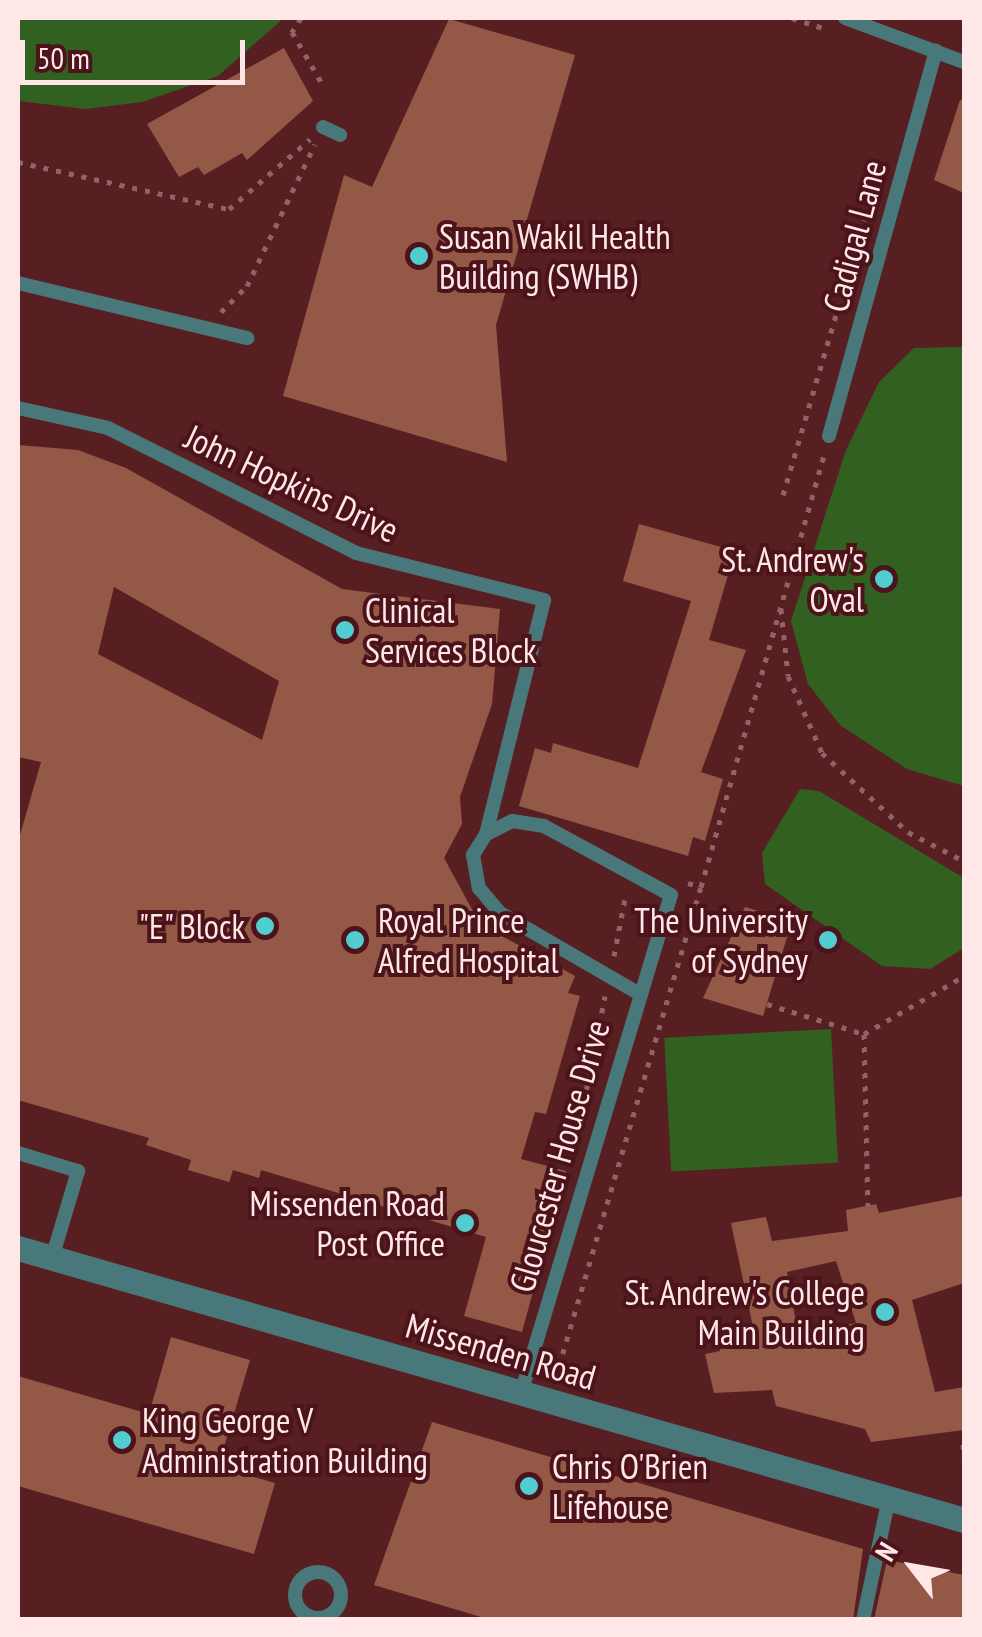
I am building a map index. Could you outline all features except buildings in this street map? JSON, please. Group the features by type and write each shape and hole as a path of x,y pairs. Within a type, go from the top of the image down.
{"street":[{"name":"Missenden Road","path":"18,1248 964,1520"}],"lane":[{"path":"845,18 964,62"},
{"name":"Cadigal Lane","path":"829,436 936,51"},
{"path":"323,128 340,135"},
{"path":"18,283 247,338"},
{"name":"John Hopkins Drive","path":"18,408 108,428 356,553 544,600 486,834"},
{"path":"631,867 544,826 512,821 486,834 473,855 479,888 500,914 638,993"},
{"name":"Gloucester House Drive","path":"522,1393 638,993 671,894 631,867"},
{"path":"18,1153 78,1171 52,1258"},
{"path":"863,1620 889,1498"}],"path":[{"path":"301,18 292,32 324,87"},
{"path":"792,18 840,34"},
{"path":"18,162 229,209 323,128"},
{"path":"207,327 246,286 323,128"},
{"path":"783,495 871,204"},
{"path":"559,1366 829,436"},
{"path":"781,604 788,676 822,753 908,832 964,861"},
{"path":"583,1074 610,977 631,867"},
{"path":"683,882 701,887"},
{"path":"767,1004 864,1034 964,976"},
{"path":"864,1034 868,1206"},
{"path":"962,1444 964,1458"}],"green space":[{"path":"18,18 284,18 218,76 142,102 86,109 18,101"},
{"name":"St. Andrew's Oval","path":"964,347 964,786 907,769 840,725 808,684 791,621 846,450 879,382 914,348"},
{"path":"800,789 819,791 964,878 964,948 930,969 882,966 765,884 762,853"},
{"path":"831,1029 838,1163 671,1172 664,1038"}],"place":[{"name":"Susan Wakil Health Building (SWHB)","path":"419,256"},
{"name":"St. Andrew's Oval","path":"884,579"},
{"name":"Clinical Services Block","path":"345,630"},
{"name":"\"E\" Block","path":"265,926"},
{"name":"Royal Prince Alfred Hospital","path":"355,940"},
{"name":"The University of Sydney","path":"828,940"},
{"name":"Missenden Road Post Office","path":"465,1223"},
{"name":"St. Andrew's College Main Building","path":"885,1312"},
{"name":"King George V Administration Building","path":"122,1440"},
{"name":"Chris O'Brien Lifehouse","path":"529,1486"}]}
